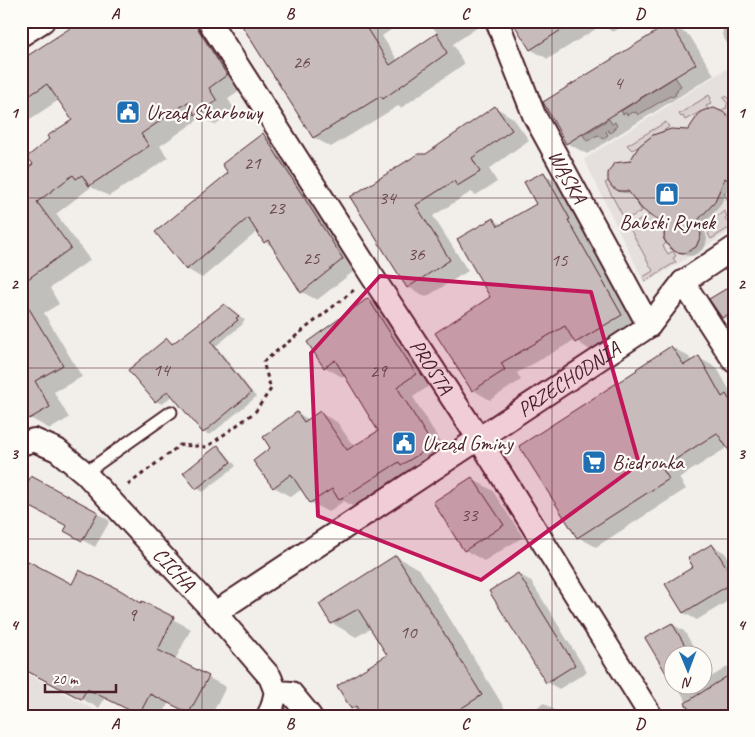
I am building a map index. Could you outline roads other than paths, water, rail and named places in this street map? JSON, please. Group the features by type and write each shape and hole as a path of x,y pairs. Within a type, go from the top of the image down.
{"street":[{"path":"21,35 43,21"},
{"name":"PROSTA","path":"208,21 478,439 652,716"},
{"name":"WĄSKA","path":"497,21 534,115 649,326"},
{"name":"PRZECHODNIA","path":"215,613 649,326 683,282 734,248"},
{"path":"683,282 734,360"},
{"name":"CICHA","path":"21,444 34,440 57,450 85,473 215,613 270,677 276,692"},
{"path":"268,716 276,692 291,693 310,716"}],"lane":[{"path":"85,473 171,412"}],"place":[{"name":"Urząd Skarbowy","path":"128,112"},
{"name":"Babski Rynek","path":"667,194"},
{"name":"Urząd Gminy","path":"404,443"},
{"name":"Biedronka","path":"594,462"}]}
